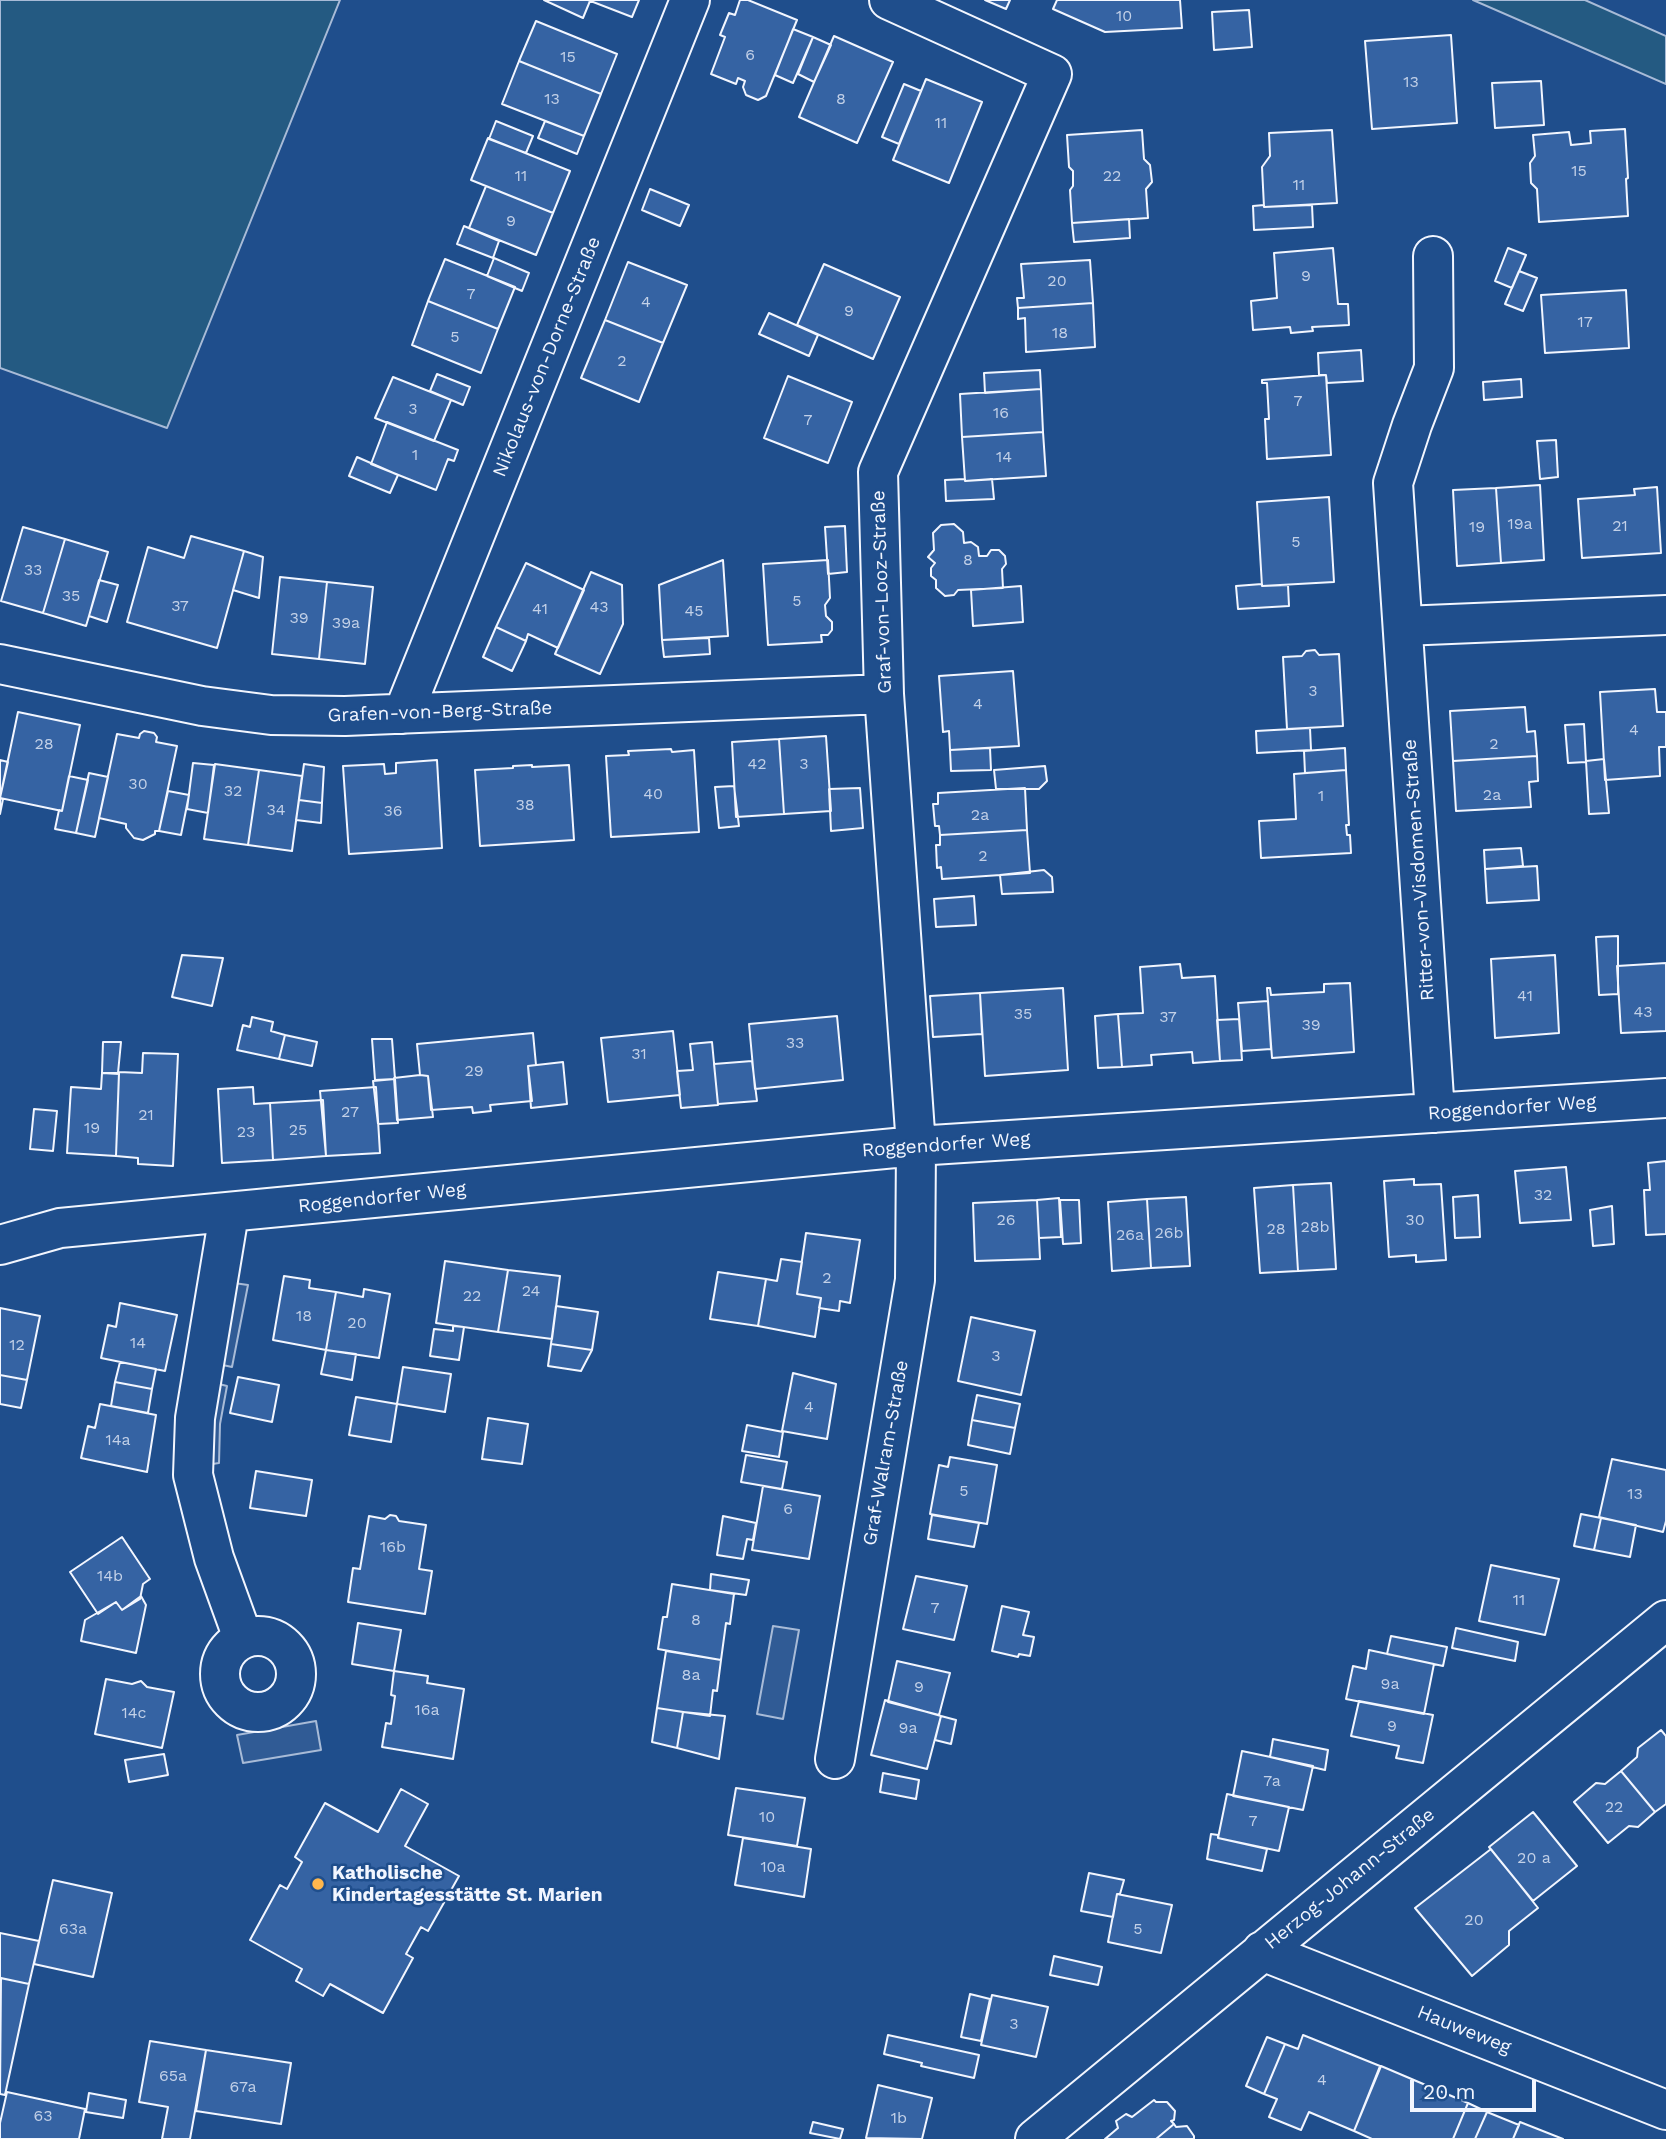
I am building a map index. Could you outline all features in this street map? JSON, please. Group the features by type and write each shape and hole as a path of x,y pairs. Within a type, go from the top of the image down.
{"street":[{"name":"Nikolaus-von-Dorne-Straße","path":"403,714 691,0"},
{"name":"Graf-von-Looz-Straße","path":"889,0 1052,74 878,472 884,694 916,1146"},
{"name":"Ritter-von-Visdomen-Straße","path":"1433,256 1434,368 1394,483 1435,1113"},
{"path":"1403,626 1666,615"},
{"name":"Grafen-von-Berg-Straße","path":"0,664 202,706 271,715 345,716 884,694"},
{"name":"Roggendorfer Weg","path":"0,1245 60,1228 229,1214 916,1146 1666,1098"},
{"name":"Graf-Walram-Straße","path":"835,1759 915,1280 916,1146"},
{"path":"229,1214 194,1418 193,1475 214,1558 243,1638"},
{"name":"Herzog-Johann-Straße","path":"1035,2139 1666,1620"},
{"name":"Hauweweg","path":"1262,1951 1666,2110"}],"shaded area":[{"path":"0,0 340,0 167,428 0,368"},
{"path":"1473,0 1585,0 1666,36 1666,84"},
{"path":"234,1283 248,1285 232,1367 218,1364"},
{"path":"215,1383 227,1386 220,1424 219,1463 206,1465"},
{"path":"773,1626 799,1630 783,1719 757,1714"},
{"path":"316,1721 321,1750 243,1763 237,1735"}],"building":[{"path":"544,0 588,0 590,1 583,18"},
{"path":"588,0 639,0 632,17"},
{"path":"740,0 748,0 797,20 766,96 758,100 746,95 743,87 745,81 738,78 736,84 711,74 725,37 720,35 729,13 735,15"},
{"path":"985,0 1010,0 1006,9"},
{"path":"1057,0 1180,0 1182,28 1105,32 1053,9"},
{"path":"1249,10 1252,47 1214,50 1212,12"},
{"path":"536,21 617,54 601,94 519,61"},
{"path":"793,29 813,37 793,83 775,75"},
{"path":"1451,35 1457,123 1372,129 1365,41"},
{"path":"834,36 893,62 857,143 799,117"},
{"path":"813,37 831,45 814,82 798,74"},
{"path":"519,61 601,94 584,136 502,104"},
{"path":"926,79 982,102 949,183 893,160"},
{"path":"1541,81 1544,125 1495,128 1492,83"},
{"path":"904,84 921,91 899,144 882,137"},
{"path":"496,121 533,136 526,153 489,139"},
{"path":"545,121 584,136 577,154 538,138"},
{"path":"1625,129 1628,216 1539,222 1537,189 1531,183 1530,163 1535,156 1533,135 1569,132 1571,145 1591,143 1590,131"},
{"path":"1142,130 1144,159 1150,165 1152,182 1146,189 1148,218 1072,223 1070,190 1073,186 1073,171 1069,167 1067,135"},
{"path":"1332,130 1337,203 1264,207 1262,167 1270,156 1269,133"},
{"path":"488,138 570,171 553,213 471,180"},
{"path":"486,186 553,213 536,255 469,228"},
{"path":"650,189 689,205 680,226 642,210"},
{"path":"1312,205 1313,227 1254,230 1253,206"},
{"path":"1129,219 1130,238 1074,242 1072,223"},
{"path":"464,226 499,241 493,258 457,244"},
{"path":"1333,248 1338,304 1348,304 1349,325 1312,327 1313,331 1291,333 1290,327 1253,330 1251,301 1277,298 1274,253"},
{"path":"1508,248 1526,255 1512,288 1495,281"},
{"path":"494,258 529,273 522,291 487,276"},
{"path":"445,259 515,287 498,329 428,301"},
{"path":"1090,260 1093,303 1018,308 1017,298 1024,298 1021,264"},
{"path":"628,262 687,285 663,343 605,320"},
{"path":"824,264 900,297 873,359 797,325"},
{"path":"1519,271 1537,278 1523,311 1505,304"},
{"path":"1626,290 1629,348 1545,353 1541,295"},
{"path":"428,301 498,329 481,373 412,345"},
{"path":"1093,303 1095,347 1026,352 1025,318 1018,319 1018,308"},
{"path":"769,313 818,335 809,356 759,334"},
{"path":"605,320 663,343 639,402 581,378"},
{"path":"1361,350 1363,381 1327,383 1326,375 1319,375 1318,353"},
{"path":"1040,370 1041,389 985,393 984,373"},
{"path":"437,374 470,387 463,405 430,391"},
{"path":"1326,375 1331,455 1267,459 1267,383 1262,383 1262,380"},
{"path":"788,376 852,402 828,463 764,438"},
{"path":"393,377 451,400 434,441 375,418"},
{"path":"1521,379 1522,397 1484,400 1483,382"},
{"path":"1041,389 1043,432 962,437 960,394"},
{"path":"387,422 458,450 454,461 448,459 436,490 371,464"},
{"path":"1043,432 1046,476 965,481 962,437"},
{"path":"1556,440 1558,477 1540,479 1537,441"},
{"path":"357,457 398,475 390,493 349,476"},
{"path":"992,479 994,499 946,501 945,480"},
{"path":"1540,485 1544,560 1501,563 1496,488"},
{"path":"1657,487 1661,553 1582,558 1578,499 1635,495 1634,489"},
{"path":"1496,488 1501,563 1457,566 1453,490"},
{"path":"1329,497 1334,582 1262,586 1257,502"},
{"path":"954,524 963,532 964,543 971,542 978,547 979,556 987,556 991,550 999,550 1005,556 1006,564 1002,569 1003,588 958,590 954,595 945,596 936,588 936,580 931,576 931,568 935,563 928,557 934,550 933,533 941,525"},
{"path":"845,526 847,572 828,574 825,527"},
{"path":"23,527 65,539 43,613 1,601"},
{"path":"191,536 244,551 217,648 127,622 148,547 184,558"},
{"path":"65,539 108,552 86,626 43,613"},
{"path":"244,551 263,557 259,598 233,590"},
{"path":"723,560 728,636 662,640 659,585"},
{"path":"828,560 830,598 825,605 826,616 832,622 832,630 828,635 821,635 822,642 768,645 763,564"},
{"path":"526,563 584,590 558,648 528,634 526,641 496,627"},
{"path":"591,572 622,585 623,624 600,674 555,654"},
{"path":"280,577 327,582 319,659 272,654"},
{"path":"99,580 118,585 107,622 89,616"},
{"path":"327,582 373,587 365,664 319,659"},
{"path":"1288,585 1289,606 1238,609 1236,586"},
{"path":"1021,586 1023,622 973,626 971,590"},
{"path":"496,627 526,641 512,671 483,657"},
{"path":"709,638 710,654 664,657 662,640"},
{"path":"1315,650 1319,655 1339,654 1343,726 1287,729 1283,657 1302,656 1306,651"},
{"path":"1013,671 1019,746 950,750 949,731 943,732 939,676"},
{"path":"1655,689 1657,712 1666,712 1666,747 1659,747 1660,776 1605,780 1600,692"},
{"path":"1525,707 1527,732 1535,731 1537,756 1453,761 1450,711"},
{"path":"18,712 80,725 62,811 0,798"},
{"path":"1584,724 1586,762 1568,763 1565,725"},
{"path":"1310,728 1311,750 1257,753 1256,731"},
{"path":"144,731 154,733 156,742 177,746 159,831 143,840 134,838 126,824 99,818 117,734 139,738"},
{"path":"826,736 831,811 784,814 779,739"},
{"path":"779,739 784,814 736,817 732,742"},
{"path":"990,748 991,770 951,771 950,750"},
{"path":"1345,748 1346,770 1305,773 1304,751"},
{"path":"671,749 672,752 694,750 699,832 611,837 606,756 629,755 628,751"},
{"path":"1537,756 1538,781 1529,782 1531,807 1456,811 1453,761"},
{"path":"1604,759 1609,813 1589,814 1586,761"},
{"path":"0,760 8,762 0,798"},
{"path":"437,760 442,848 349,854 343,766 384,764 385,774 396,773 396,763"},
{"path":"193,763 214,765 208,813 187,809"},
{"path":"215,764 259,770 248,845 204,839"},
{"path":"304,764 324,767 322,803 299,800"},
{"path":"569,765 574,840 480,846 475,770"},
{"path":"1045,766 1047,781 1039,789 996,789 994,770"},
{"path":"259,770 302,776 292,851 248,845"},
{"path":"1346,770 1349,825 1346,825 1347,835 1350,835 1351,853 1261,858 1259,821 1296,819 1294,774"},
{"path":"89,773 108,777 95,837 76,833"},
{"path":"69,776 88,780 76,833 55,829 59,810 62,811"},
{"path":"734,786 739,826 719,828 715,787"},
{"path":"860,788 863,828 831,831 829,789"},
{"path":"1025,788 1027,830 940,835 939,826 935,826 933,804 938,804 938,793"},
{"path":"168,791 189,795 181,835 159,831"},
{"path":"299,800 322,803 321,823 296,820"},
{"path":"1027,830 1030,873 942,879 941,867 937,868 936,845 940,845 940,835"},
{"path":"1521,848 1523,866 1485,869 1484,850"},
{"path":"1537,866 1539,900 1487,903 1485,869"},
{"path":"1044,870 1052,877 1053,892 1002,894 1000,875"},
{"path":"974,896 976,925 936,927 934,899"},
{"path":"1618,936 1618,994 1599,995 1596,937"},
{"path":"182,955 223,958 212,1006 172,997"},
{"path":"1555,955 1559,1033 1495,1038 1491,959"},
{"path":"1666,963 1666,1031 1621,1033 1617,966"},
{"path":"1180,964 1182,978 1215,976 1220,1061 1193,1063 1192,1052 1151,1055 1152,1065 1122,1067 1118,1014 1143,1013 1140,967"},
{"path":"1350,983 1354,1052 1272,1058 1267,988 1270,988 1271,995 1324,992 1324,984"},
{"path":"1063,988 1068,1070 985,1076 980,993"},
{"path":"980,993 982,1034 933,1037 930,996"},
{"path":"1268,1001 1271,1049 1242,1051 1238,1003"},
{"path":"1118,1014 1122,1067 1098,1068 1095,1016"},
{"path":"837,1016 843,1080 755,1089 749,1024"},
{"path":"252,1017 273,1022 271,1031 285,1035 279,1059 237,1050 243,1025 250,1027"},
{"path":"1239,1019 1242,1060 1220,1061 1217,1020"},
{"path":"673,1031 680,1095 608,1102 601,1038"},
{"path":"533,1033 536,1065 528,1066 532,1101 490,1105 491,1111 473,1113 472,1107 431,1110 428,1076 420,1075 417,1044"},
{"path":"285,1035 317,1042 312,1066 279,1059"},
{"path":"372,1039 392,1039 395,1079 375,1080"},
{"path":"103,1042 121,1042 118,1073 102,1073"},
{"path":"712,1042 718,1105 681,1108 677,1071 693,1070 690,1044"},
{"path":"143,1053 178,1054 173,1166 138,1164 138,1158 116,1156 119,1072 142,1073"},
{"path":"752,1061 757,1101 718,1104 714,1064"},
{"path":"563,1062 567,1104 531,1108 528,1066"},
{"path":"102,1073 119,1074 116,1156 67,1153 71,1087 101,1089"},
{"path":"428,1076 433,1117 397,1120 394,1078"},
{"path":"395,1079 398,1123 378,1124 373,1081"},
{"path":"253,1087 254,1104 270,1103 273,1160 222,1163 218,1089"},
{"path":"376,1087 380,1153 326,1156 320,1091"},
{"path":"323,1100 326,1156 273,1160 270,1103"},
{"path":"34,1109 57,1111 53,1151 30,1149"},
{"path":"1666,1161 1666,1234 1646,1235 1644,1190 1650,1190 1648,1163"},
{"path":"1566,1167 1571,1220 1520,1223 1515,1171"},
{"path":"1414,1179 1414,1185 1441,1184 1446,1260 1416,1262 1416,1255 1389,1257 1384,1181"},
{"path":"1331,1183 1336,1269 1298,1271 1293,1185"},
{"path":"1293,1185 1298,1271 1260,1273 1254,1188"},
{"path":"1478,1195 1480,1237 1455,1238 1453,1197"},
{"path":"1186,1197 1190,1266 1151,1268 1147,1199"},
{"path":"1059,1198 1061,1237 1039,1238 1037,1200"},
{"path":"1147,1199 1151,1268 1112,1271 1108,1202"},
{"path":"1037,1200 1040,1259 975,1261 973,1203"},
{"path":"1060,1200 1079,1200 1081,1243 1063,1244"},
{"path":"1612,1206 1614,1244 1593,1246 1590,1210"},
{"path":"806,1233 860,1240 850,1303 840,1301 839,1311 819,1308 821,1298 797,1294"},
{"path":"781,1259 802,1262 797,1294 821,1298 815,1337 758,1326 766,1279 777,1281"},
{"path":"445,1261 508,1270 498,1332 436,1323"},
{"path":"508,1270 560,1276 552,1339 498,1332"},
{"path":"718,1272 766,1279 758,1326 710,1319"},
{"path":"284,1276 310,1280 309,1288 336,1292 326,1350 273,1340"},
{"path":"364,1289 390,1294 379,1358 326,1350 336,1292 363,1297"},
{"path":"120,1303 177,1315 165,1371 101,1358 108,1325 116,1327"},
{"path":"556,1306 598,1312 592,1350 551,1344"},
{"path":"0,1308 40,1316 27,1380 0,1375"},
{"path":"971,1317 1035,1331 1021,1395 958,1381"},
{"path":"453,1326 464,1327 459,1360 430,1356 434,1329 453,1331"},
{"path":"551,1344 592,1350 581,1371 548,1366"},
{"path":"326,1350 356,1354 352,1380 321,1374"},
{"path":"120,1362 156,1369 152,1389 115,1382"},
{"path":"403,1367 451,1374 445,1412 397,1404"},
{"path":"793,1373 836,1384 827,1439 782,1431"},
{"path":"0,1375 27,1380 21,1408 0,1404"},
{"path":"238,1377 279,1385 272,1422 230,1413"},
{"path":"115,1382 152,1389 148,1413 111,1406"},
{"path":"977,1395 1020,1404 1015,1428 972,1420"},
{"path":"356,1397 397,1404 391,1442 349,1435"},
{"path":"100,1404 156,1415 147,1472 81,1458 88,1426 95,1428"},
{"path":"488,1418 528,1424 522,1464 482,1459"},
{"path":"972,1420 1015,1428 1010,1454 968,1445"},
{"path":"747,1425 783,1432 779,1457 742,1451"},
{"path":"746,1455 787,1462 782,1489 741,1482"},
{"path":"950,1457 997,1465 987,1524 930,1514 939,1465 948,1467"},
{"path":"1612,1459 1666,1470 1666,1521 1663,1532 1599,1517"},
{"path":"256,1471 312,1480 306,1516 250,1508"},
{"path":"763,1486 820,1496 809,1559 752,1550"},
{"path":"1581,1514 1601,1518 1594,1550 1574,1546"},
{"path":"390,1515 396,1516 399,1521 426,1525 419,1569 432,1571 425,1614 348,1602 353,1568 360,1569 369,1516 385,1519"},
{"path":"932,1515 979,1523 974,1547 928,1539"},
{"path":"723,1516 756,1523 753,1540 747,1539 743,1559 717,1555"},
{"path":"1601,1518 1636,1525 1630,1557 1594,1550"},
{"path":"122,1537 150,1579 143,1584 140,1599 122,1610 116,1602 98,1614 70,1572"},
{"path":"1491,1565 1559,1579 1545,1635 1479,1621"},
{"path":"711,1574 749,1580 746,1595 710,1590"},
{"path":"916,1576 967,1586 954,1640 903,1629"},
{"path":"672,1584 734,1594 730,1624 726,1623 721,1660 658,1649"},
{"path":"141,1596 146,1605 136,1653 81,1641 85,1620 116,1602 122,1610"},
{"path":"1002,1606 1029,1612 1023,1635 1034,1637 1030,1656 1019,1654 1018,1657 992,1651"},
{"path":"358,1623 401,1630 394,1671 352,1664"},
{"path":"1456,1628 1518,1642 1515,1661 1452,1648"},
{"path":"1391,1636 1447,1647 1443,1666 1387,1654"},
{"path":"1369,1650 1434,1664 1424,1714 1346,1699 1353,1666 1366,1669"},
{"path":"666,1651 721,1660 710,1716 657,1708"},
{"path":"897,1661 950,1673 939,1715 888,1702"},
{"path":"394,1671 428,1676 427,1683 464,1689 453,1759 382,1747 386,1723 391,1724 395,1696 391,1695"},
{"path":"106,1679 132,1684 141,1681 147,1687 174,1692 162,1748 95,1734"},
{"path":"885,1700 941,1716 927,1769 871,1755"},
{"path":"1359,1701 1433,1715 1423,1763 1396,1758 1399,1746 1351,1736"},
{"path":"657,1708 683,1712 677,1748 652,1742"},
{"path":"683,1712 725,1716 719,1759 677,1748"},
{"path":"941,1716 956,1720 951,1744 935,1740"},
{"path":"1661,1730 1666,1736 1666,1804 1655,1812 1621,1771 1637,1757 1638,1748"},
{"path":"1273,1739 1328,1750 1325,1770 1270,1757"},
{"path":"1242,1751 1313,1766 1303,1810 1233,1796"},
{"path":"164,1754 168,1775 129,1782 125,1760"},
{"path":"1621,1771 1655,1812 1638,1827 1629,1826 1608,1843 1574,1802 1596,1783 1605,1784"},
{"path":"883,1773 919,1780 916,1799 880,1792"},
{"path":"736,1788 805,1798 797,1846 728,1835"},
{"path":"401,1789 428,1804 405,1846 459,1876 428,1931 421,1927 406,1954 413,1958 383,2013 330,1984 323,1996 296,1981 302,1969 250,1940 280,1885 287,1889 302,1862 295,1857 325,1803 378,1832"},
{"path":"1227,1794 1289,1807 1279,1851 1218,1838"},
{"path":"1533,1812 1577,1866 1533,1901 1489,1847"},
{"path":"1211,1834 1267,1849 1262,1871 1207,1859"},
{"path":"743,1838 811,1849 804,1897 735,1885"},
{"path":"1491,1849 1538,1908 1509,1931 1509,1945 1472,1976 1415,1908"},
{"path":"1089,1873 1124,1880 1120,1894 1117,1894 1113,1917 1081,1911"},
{"path":"53,1880 112,1893 93,1977 34,1964"},
{"path":"1117,1894 1172,1905 1161,1953 1108,1942"},
{"path":"0,1933 39,1941 29,1984 0,1978"},
{"path":"1054,1956 1102,1967 1098,1985 1050,1975"},
{"path":"1,1978 29,1984 5,2095 0,2094"},
{"path":"970,1994 990,1999 981,2041 961,2037"},
{"path":"992,1995 1048,2007 1036,2057 981,2045"},
{"path":"888,2035 979,2055 974,2078 884,2054"},
{"path":"1303,2035 1380,2066 1354,2131 1309,2112 1301,2130 1269,2117 1277,2099 1264,2094 1285,2044 1298,2049"},
{"path":"1267,2037 1285,2044 1264,2094 1246,2086"},
{"path":"150,2041 206,2050 190,2139 162,2139 168,2107 139,2102"},
{"path":"206,2050 291,2063 281,2124 196,2111"},
{"path":"1381,2066 1468,2103 1453,2139 1372,2139 1354,2131"},
{"path":"878,2085 932,2098 922,2139 866,2138"},
{"path":"7,2092 85,2109 79,2139 0,2139 0,2123"},
{"path":"89,2093 126,2100 123,2118 86,2112"},
{"path":"1154,2100 1167,2102 1175,2111 1174,2120 1171,2121 1174,2124 1156,2139 1105,2139 1118,2128 1116,2121 1126,2114 1132,2117"},
{"path":"1468,2103 1487,2112 1475,2139 1453,2139"},
{"path":"1487,2112 1519,2125 1513,2139 1475,2139"},
{"path":"813,2122 843,2129 840,2139 810,2133"},
{"path":"1520,2122 1563,2139 1513,2139"},
{"path":"1174,2124 1176,2127 1187,2126 1194,2139 1156,2139"}],"place":[{"name":"Katholische Kindertagesstätte St. Marien","path":"318,1884"}]}
